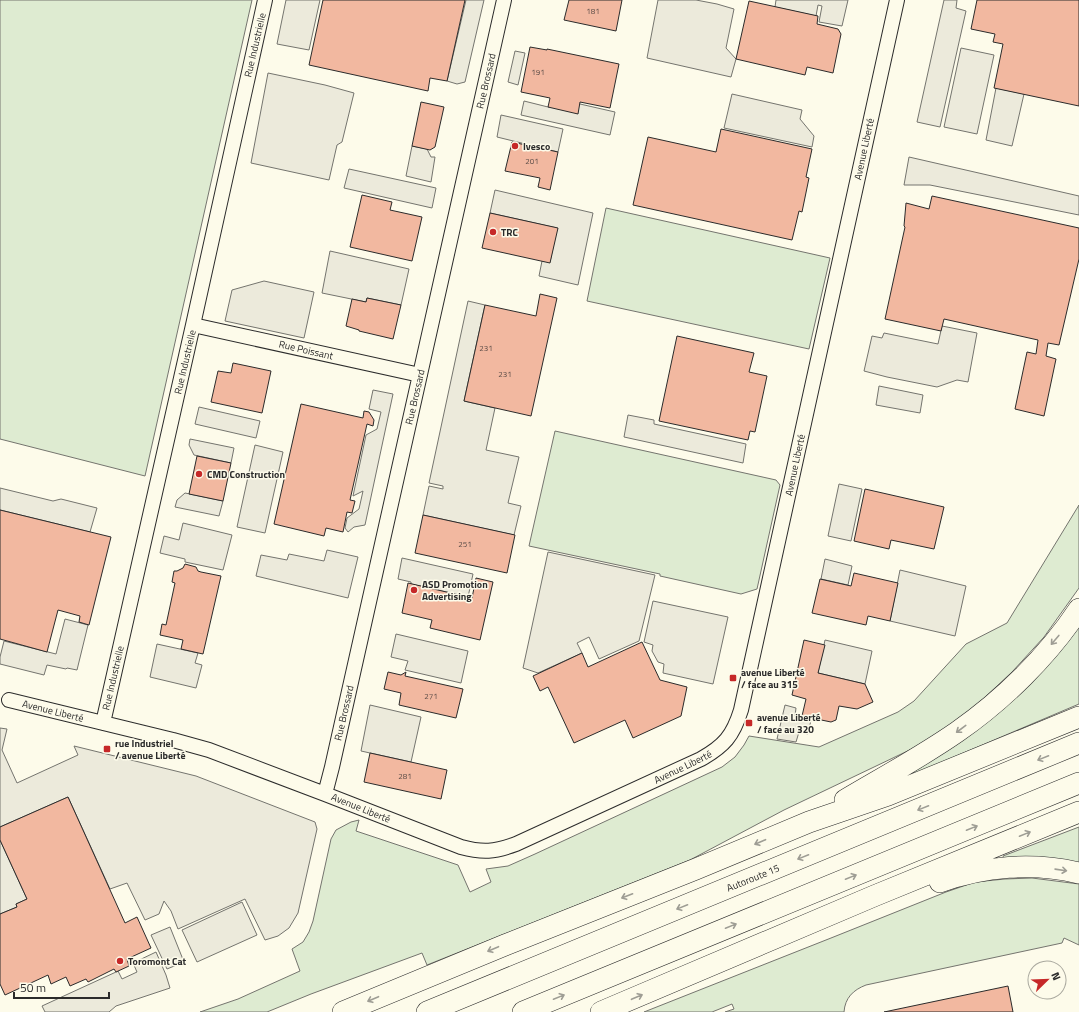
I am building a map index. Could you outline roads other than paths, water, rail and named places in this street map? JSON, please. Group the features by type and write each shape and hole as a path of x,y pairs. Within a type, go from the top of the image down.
{"highway":[{"path":"809,822 958,732 1007,692 1035,664 1079,609"},
{"path":"343,1012 505,944 696,869 809,822 888,795 1079,717"},
{"name":"Autoroute 15","path":"427,1012 1079,743"},
{"path":"523,1012 1079,783"},
{"path":"601,1012 874,896 1079,812"},
{"path":"692,974 964,874 994,868 1013,867 1049,868 1079,873"}],"street":[{"name":"Rue Industrielle","path":"103,723 265,0"},
{"name":"Rue Brossard","path":"324,794 335,751 504,0"},
{"name":"Avenue Liberté","path":"9,700 210,750 461,847 480,851 496,850 516,844 701,759 718,749 730,736 741,710 897,0"},
{"name":"Rue Poissant","path":"193,325 420,375"}],"place":[{"name":"Ivesco","path":"515,146"},
{"name":"TRC","path":"493,232"},
{"name":"CMD Construction","path":"199,474"},
{"name":"ASD Promotion Advertising","path":"414,590"},
{"name":"avenue Liberté / face au 315","path":"733,678"},
{"name":"avenue Liberté / face au 320","path":"749,723"},
{"name":"rue Industriel / avenue Liberté","path":"107,749"},
{"name":"Toromont Cat","path":"120,961"}]}
